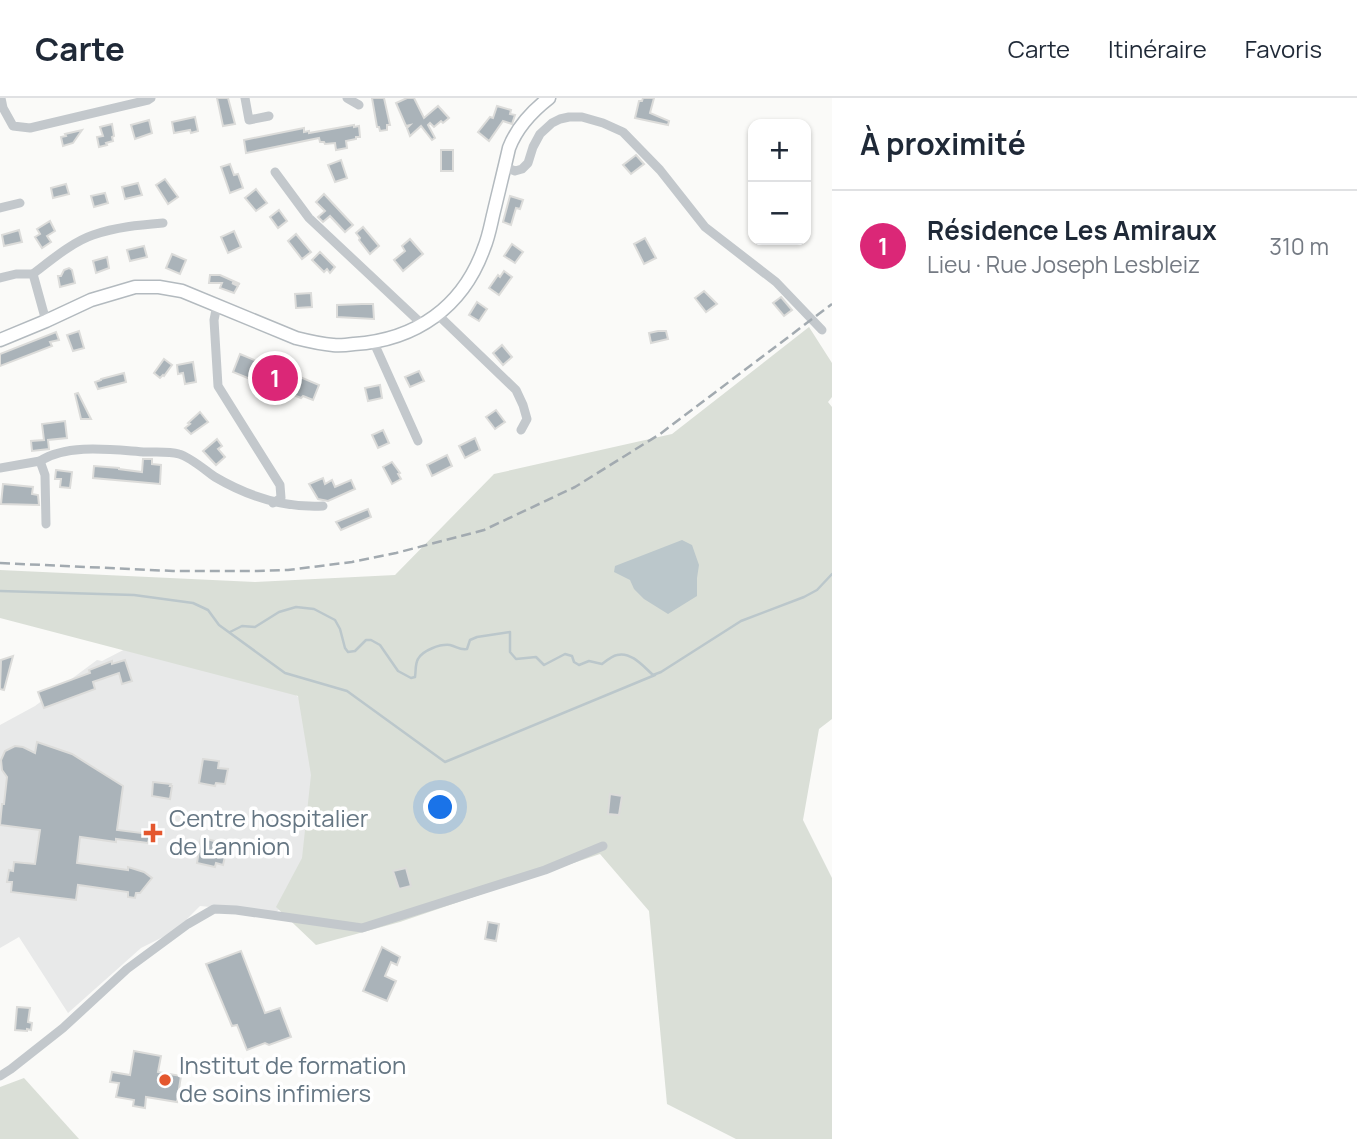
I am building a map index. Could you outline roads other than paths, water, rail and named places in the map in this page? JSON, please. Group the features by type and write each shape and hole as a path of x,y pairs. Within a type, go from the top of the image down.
{"main road":[{"path":"0,340 91,300 135,287 182,291 296,338 314,342 335,345 374,343 401,335 439,315 462,290 476,268 485,247 509,149 521,124 545,100"}],"street":[{"path":"1,105 13,126 30,128 151,98"},
{"path":"245,98 249,120 269,116"},
{"path":"347,98 359,105"},
{"path":"505,167 515,171 522,169 528,163 540,134 560,119 582,117 623,132 660,170 705,227 776,282 822,330"},
{"path":"275,172 309,218 423,325"},
{"path":"0,208 20,203"},
{"path":"0,278 33,274 56,256 90,236 122,226 163,223"},
{"path":"33,274 46,321"},
{"path":"212,303 218,386 280,485 281,498 273,503"},
{"path":"439,315 516,390 527,419 521,430"},
{"path":"374,343 418,441"},
{"path":"0,468 40,461 51,454 94,449 179,454 218,479 252,496 273,503 303,507 323,506"},
{"path":"40,461 46,475 46,524"},
{"path":"0,1076 63,1028 127,969 188,924 214,909 362,928 545,870 603,846"}],"waterway":[{"path":"230,632 242,626 255,627 279,612 296,607 314,609 335,620 348,652 355,651 366,640 380,645 398,671 411,678 415,677 418,659 432,648 450,645 467,649 470,640 477,637 510,632 510,652 516,659 536,657 544,665 565,654 572,656 574,662 579,665 589,661 602,664 613,656 622,654 637,660 653,675 741,621 817,590 832,574"},
{"path":"0,591 134,595 193,603 208,610 219,625 285,673 347,691 445,762 655,675"}],"railway":[{"path":"0,563 173,571 288,570 352,562 484,530 575,487 660,434 832,304"}],"place":[{"name":"Résidence Les Amiraux","path":"275,378"},
{"name":"Centre hospitalier de Lannion","path":"153,833"},
{"name":"Institut de formation de soins infimiers","path":"165,1080"}]}
